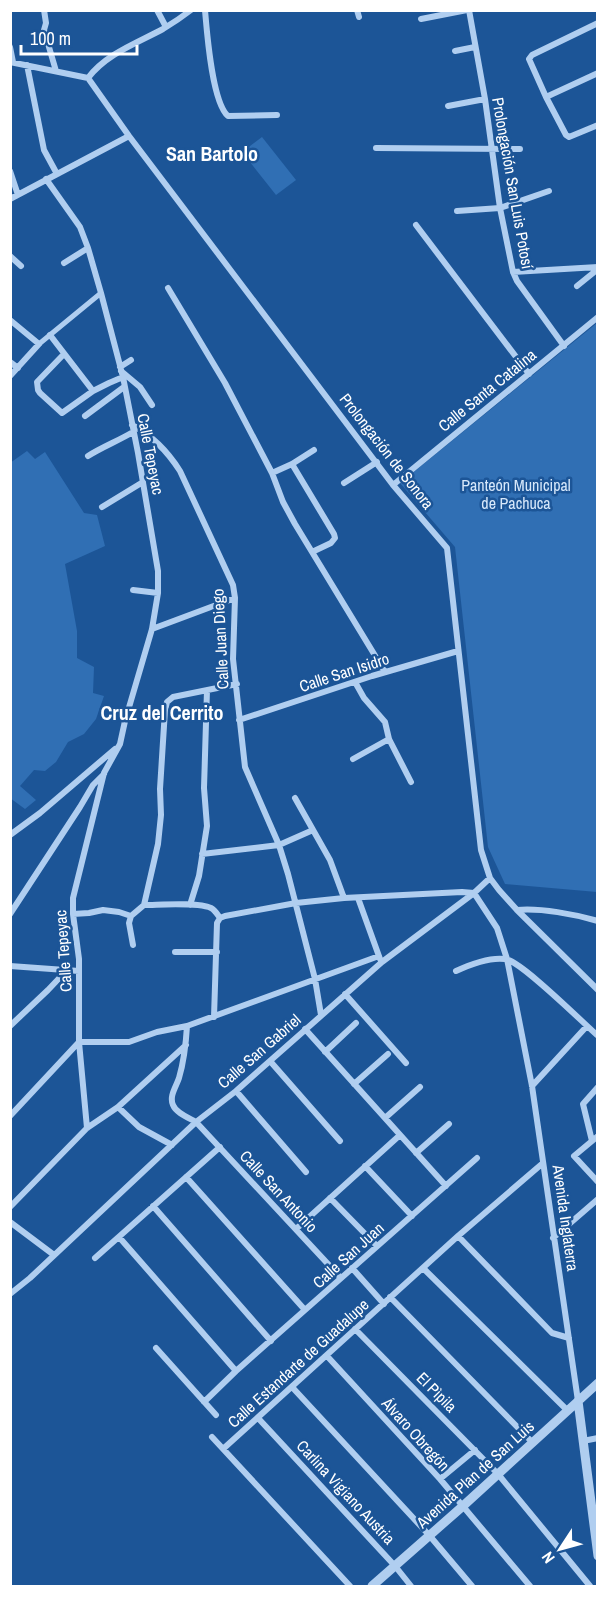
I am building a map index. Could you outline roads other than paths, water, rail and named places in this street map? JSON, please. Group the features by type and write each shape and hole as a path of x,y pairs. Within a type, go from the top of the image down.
{"street":[{"path":"44,10 44,30 56,71"},
{"path":"157,10 166,27"},
{"path":"18,63 88,78 106,59 166,27 191,10"},
{"path":"204,10 211,68 222,111 228,116 277,115"},
{"path":"421,19 468,10"},
{"name":"Prolongación San Luis Potosí","path":"468,10 485,99 500,208 513,272 564,346"},
{"path":"597,23 532,55 530,59 546,97 566,135 569,137 597,125"},
{"name":"Calle Tepeyac","path":"10,47 18,63 53,176 80,227 101,293 133,428 158,571 158,593 152,629 120,744 104,773 73,898 79,959 79,1042 87,1128"},
{"path":"454,51 475,47"},
{"path":"546,97 597,73"},
{"name":"Prolongación de Sonora","path":"88,78 129,136 393,485 447,548 481,850 490,878 517,910 597,990"},
{"path":"448,106 485,99"},
{"path":"10,199 129,136"},
{"path":"376,148 519,149"},
{"path":"10,171 18,195"},
{"path":"457,211 500,208 549,191"},
{"path":"416,225 529,374"},
{"path":"64,263 88,248"},
{"path":"10,256 21,266"},
{"path":"513,272 597,268"},
{"path":"577,286 597,268"},
{"path":"168,288 225,383 272,473 283,502 295,524 383,673"},
{"path":"10,376 39,344 101,293"},
{"name":"Calle Santa Catalina","path":"393,485 597,317"},
{"path":"10,321 39,344"},
{"path":"50,336 93,391"},
{"path":"63,355 37,382 40,393 62,413 109,382 131,360"},
{"path":"10,362 18,368"},
{"path":"121,372 141,387 152,405"},
{"path":"86,416 124,387"},
{"path":"88,456 100,448 109,446 133,428"},
{"name":"Calle Juan Diego","path":"133,428 143,431 172,458 232,585 235,598 233,659 244,767 279,845 315,979 321,1015"},
{"path":"272,473 314,450"},
{"path":"344,483 377,462"},
{"path":"292,464 335,538 331,543 312,552"},
{"path":"102,507 143,482"},
{"path":"132,590 158,593"},
{"path":"152,629 235,598"},
{"name":"Calle San Isidro","path":"239,720 355,681 459,651"},
{"path":"355,681 364,698 385,722 389,739 411,782"},
{"path":"133,945 129,923 131,916 144,905 158,843 167,702 173,697 237,684"},
{"path":"190,905 199,876 207,826 204,788 207,690"},
{"path":"353,759 389,739"},
{"path":"10,835 40,813 120,744"},
{"path":"10,914 81,807 93,785 104,773"},
{"path":"296,798 330,860 344,898"},
{"path":"202,854 279,845 313,830"},
{"name":"Calle San Gabriel","path":"10,1294 196,1122 270,1061 345,994 380,959 474,893 490,878"},
{"path":"214,1017 217,923 220,918 296,903 344,898 474,893"},
{"name":"Avenida Inglaterra","path":"474,893 497,928 507,959 532,1086 578,1401 597,1556"},
{"path":"10,1116 79,1042 129,1042 157,1032 187,1026 315,979 380,959 358,898"},
{"path":"144,905 209,906 220,918"},
{"path":"517,910 528,909 582,916 597,921"},
{"path":"73,914 89,914 103,910 131,916"},
{"path":"175,952 217,952"},
{"path":"456,970 474,963 507,959 522,967 597,1035"},
{"path":"10,966 79,971"},
{"path":"10,1026 66,971"},
{"path":"345,994 405,1063"},
{"path":"325,1052 356,1023"},
{"path":"10,1207 87,1128 118,1107 186,1045 187,1026"},
{"path":"532,1086 587,1026"},
{"path":"305,1029 446,1186"},
{"name":"Calle San Antonio","path":"186,1045 179,1077 172,1093 172,1104 176,1110 196,1122 341,1278"},
{"path":"354,1084 388,1054"},
{"path":"270,1061 340,1141"},
{"path":"385,1118 420,1087"},
{"path":"597,1087 583,1104 595,1139 574,1156 597,1182"},
{"path":"236,1091 306,1172"},
{"path":"118,1107 139,1127 172,1145"},
{"path":"416,1153 449,1124"},
{"path":"296,1229 400,1135"},
{"path":"95,1258 220,1147"},
{"name":"Calle San Juan","path":"204,1402 477,1158"},
{"name":"Calle Estandarte de Guadalupe","path":"224,1449 458,1236 543,1163"},
{"path":"365,1166 412,1216"},
{"path":"186,1177 305,1311"},
{"path":"330,1198 377,1246"},
{"path":"553,1238 597,1199"},
{"path":"153,1206 271,1341"},
{"path":"10,1222 54,1255"},
{"path":"119,1236 236,1371"},
{"path":"458,1236 552,1333 569,1338"},
{"path":"352,1268 384,1304"},
{"path":"423,1268 567,1410"},
{"name":"Calle Estandarte de Guadalupe","path":"390,1297 532,1442"},
{"name":"El Pìpila","path":"355,1329 498,1474 590,1587"},
{"path":"156,1348 216,1415"},
{"name":"Álvaro Obregón","path":"327,1356 440,1479 530,1587"},
{"name":"Avenida Plan de San Luis","path":"372,1587 597,1383"},
{"path":"292,1387 429,1535 472,1587"},
{"name":"Carlina Vigiano Austria","path":"258,1418 395,1566 411,1587"},
{"path":"212,1437 350,1587"},
{"path":"583,1441 597,1438"},
{"path":"440,1479 475,1450"}],"district":[{"name":"San Bartolo","path":"212,154"},
{"name":"Cruz del Cerrito","path":"162,713"}],"park label":[{"name":"Panteón Municipal de Pachuca","path":"516,494"}]}
